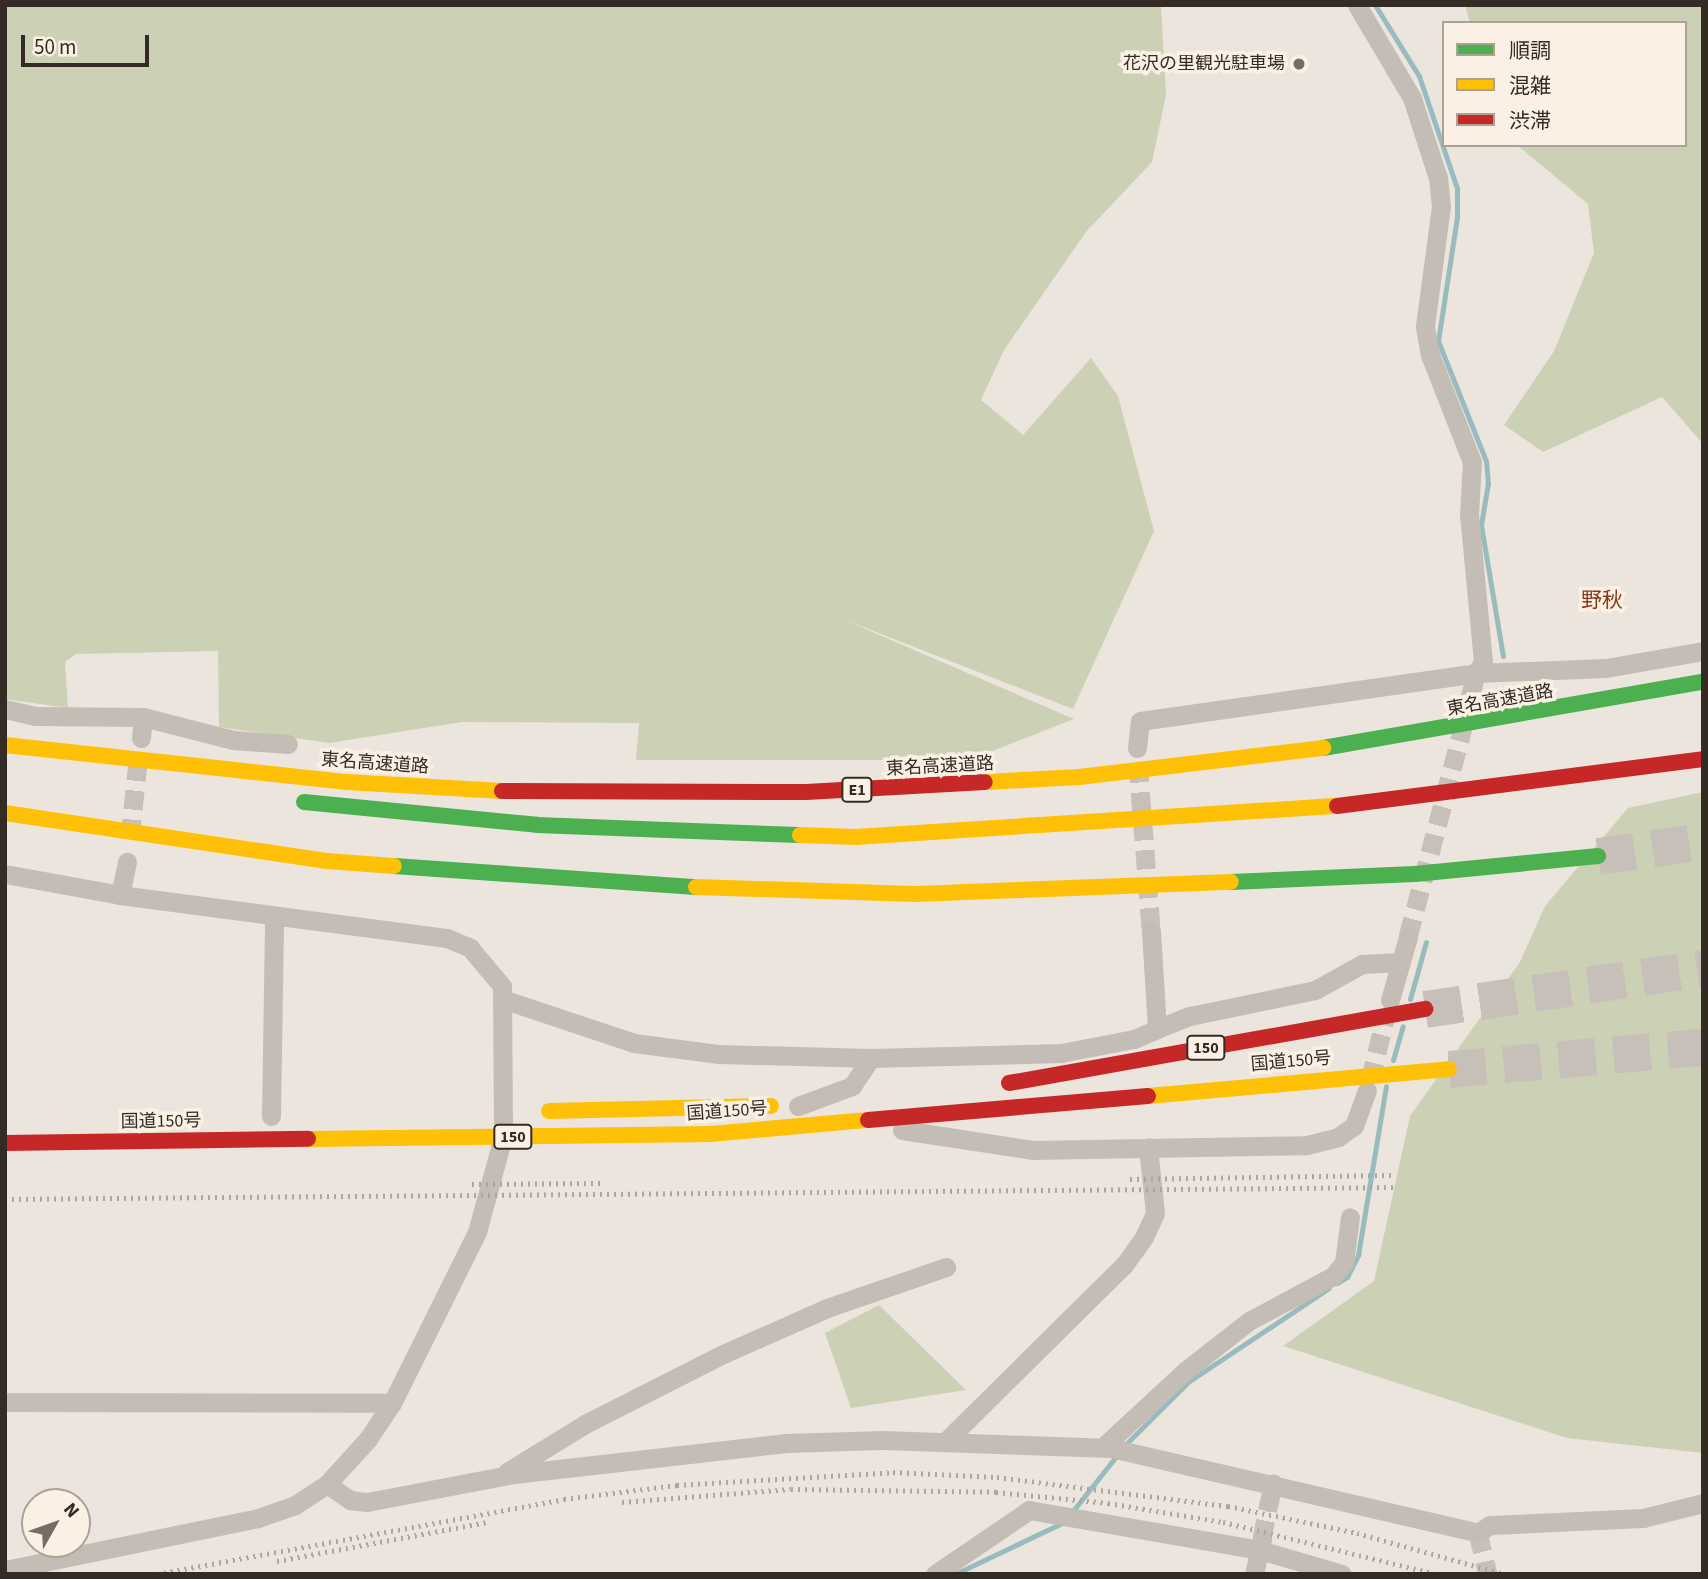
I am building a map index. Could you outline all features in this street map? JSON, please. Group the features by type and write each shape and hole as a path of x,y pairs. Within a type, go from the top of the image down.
{"highway":[{"name":"東名高速道路","path":"5,745 346,782 541,793 888,789 1079,778 1344,747 1703,682"},
{"path":"5,759 88,772"},
{"path":"292,800 537,825 855,837 1337,806 1703,759"},
{"path":"5,813 327,861 733,890 915,894 1046,890 1415,874 1598,856"},
{"name":"国道150号","path":"988,1087 1425,1009"},
{"name":"国道150号","path":"5,1143 710,1134 1448,1069"},
{"name":"国道150号","path":"508,1112 798,1106 865,1099"}],"street":[{"path":"1357,5 1412,99 1438,178 1441,206 1425,326 1430,355 1472,462 1469,516 1483,662 1476,673 1468,704"},
{"path":"1137,748 1140,721 1476,673 1606,668 1703,651"},
{"path":"5,709 35,716 143,717 233,740 288,744"},
{"path":"141,738 143,717"},
{"path":"120,895 127,862"},
{"path":"5,874 120,895 447,938 470,948 487,964 502,986 508,1112 477,1232 391,1403 368,1439 327,1484 295,1506 258,1518 5,1570"},
{"path":"270,1116 274,917"},
{"path":"1151,930 1157,1030"},
{"path":"1390,1000 1408,937"},
{"path":"502,999 634,1043 719,1054 871,1058 1061,1053 1134,1039 1190,1016 1315,990 1362,964 1401,962"},
{"path":"798,1106 852,1086 871,1058"},
{"path":"847,1122 1031,1150 1307,1145 1338,1137 1354,1126 1367,1090"},
{"path":"945,1442 1124,1265 1144,1237 1155,1213 1148,1147"},
{"path":"1103,1447 1185,1371 1249,1321 1333,1276 1344,1264 1350,1217"},
{"path":"499,1477 585,1424 721,1354 827,1308 946,1267"},
{"path":"5,1402 391,1403"},
{"path":"327,1484 350,1500 367,1502 499,1477 690,1450 786,1443 945,1442 1103,1447 1128,1451 1271,1493 1478,1533 1490,1525 1643,1518 1703,1503"},
{"path":"935,1574 1029,1510 1261,1545 1342,1574"},
{"path":"1254,1574 1261,1545"}],"green space":[{"path":"5,5 1161,5 1166,95 1152,162 1086,232 1004,350 981,400 1023,435 1091,358 1118,396 1154,531 1073,709 840,618 1074,719 970,760 636,760 639,723 462,722 329,743 219,727 218,651 76,654 65,662 68,708 5,699"},
{"path":"1465,5 1703,5 1703,444 1662,397 1543,452 1504,425 1554,351 1594,253 1588,204 1519,147 1687,147 1687,21 1469,21"},
{"path":"1703,792 1703,1453 1567,1438 1283,1346 1374,1281 1410,1116 1520,962 1545,906 1628,808"},
{"path":"879,1305 966,1390 851,1408 825,1333"}],"waterway":[{"path":"1375,5 1419,76 1442,144"},
{"path":"1443,147 1457,188 1457,217 1438,341 1486,461 1488,483 1481,525 1503,656"},
{"path":"1410,999 1426,942"},
{"path":"1393,1060 1403,1026"},
{"path":"1337,1283 1347,1277 1358,1255 1386,1086"},
{"path":"1124,1446 1188,1382 1329,1288"},
{"path":"1072,1512 1118,1454"},
{"path":"955,1574 1064,1522"}],"tunnel":[{"path":"1408,937 1465,719"},
{"path":"130,838 139,753"},
{"path":"1138,763 1151,930"},
{"path":"1598,856 1703,841"},
{"path":"1425,1009 1703,968"},
{"path":"1370,1081 1387,1011"},
{"path":"1449,1069 1703,1047"},
{"path":"1262,1539 1269,1502"},
{"path":"1478,1533 1488,1574"}],"railway":[{"path":"1130,1179 1392,1175"},
{"path":"472,1184 601,1183"},
{"path":"5,1199 1394,1187"},
{"path":"157,1574 564,1499 677,1485 893,1472 997,1477 1228,1506 1357,1533 1504,1574"},
{"path":"622,1502 791,1489 996,1492 1108,1503 1223,1522 1436,1574"},
{"path":"277,1561 487,1522"}],"traffic: fast":[{"path":"1323,748 1703,682"},
{"path":"304,802 537,825 800,835"},
{"path":"1231,882 1415,874 1598,856"},
{"path":"394,866 696,887"}],"traffic: slow":[{"path":"5,745 347,782 502,791"},
{"path":"985,782 1079,777 1323,748"},
{"path":"800,835 855,837 1337,806"},
{"path":"5,813 327,861 394,866"},
{"path":"696,887 915,894 1231,882"},
{"path":"1148,1096 1449,1069"},
{"path":"549,1111 771,1106"},
{"path":"308,1139 710,1134 868,1120"}],"traffic: jam":[{"path":"1337,806 1703,759"},
{"path":"502,791 806,792 985,782"},
{"path":"1009,1083 1425,1009"},
{"path":"868,1120 1148,1096"},
{"path":"5,1143 308,1139"}],"place":[{"name":"花沢の里観光駐車場","path":"1299,64"}],"district":[{"name":"野秋","path":"1602,600"}]}
